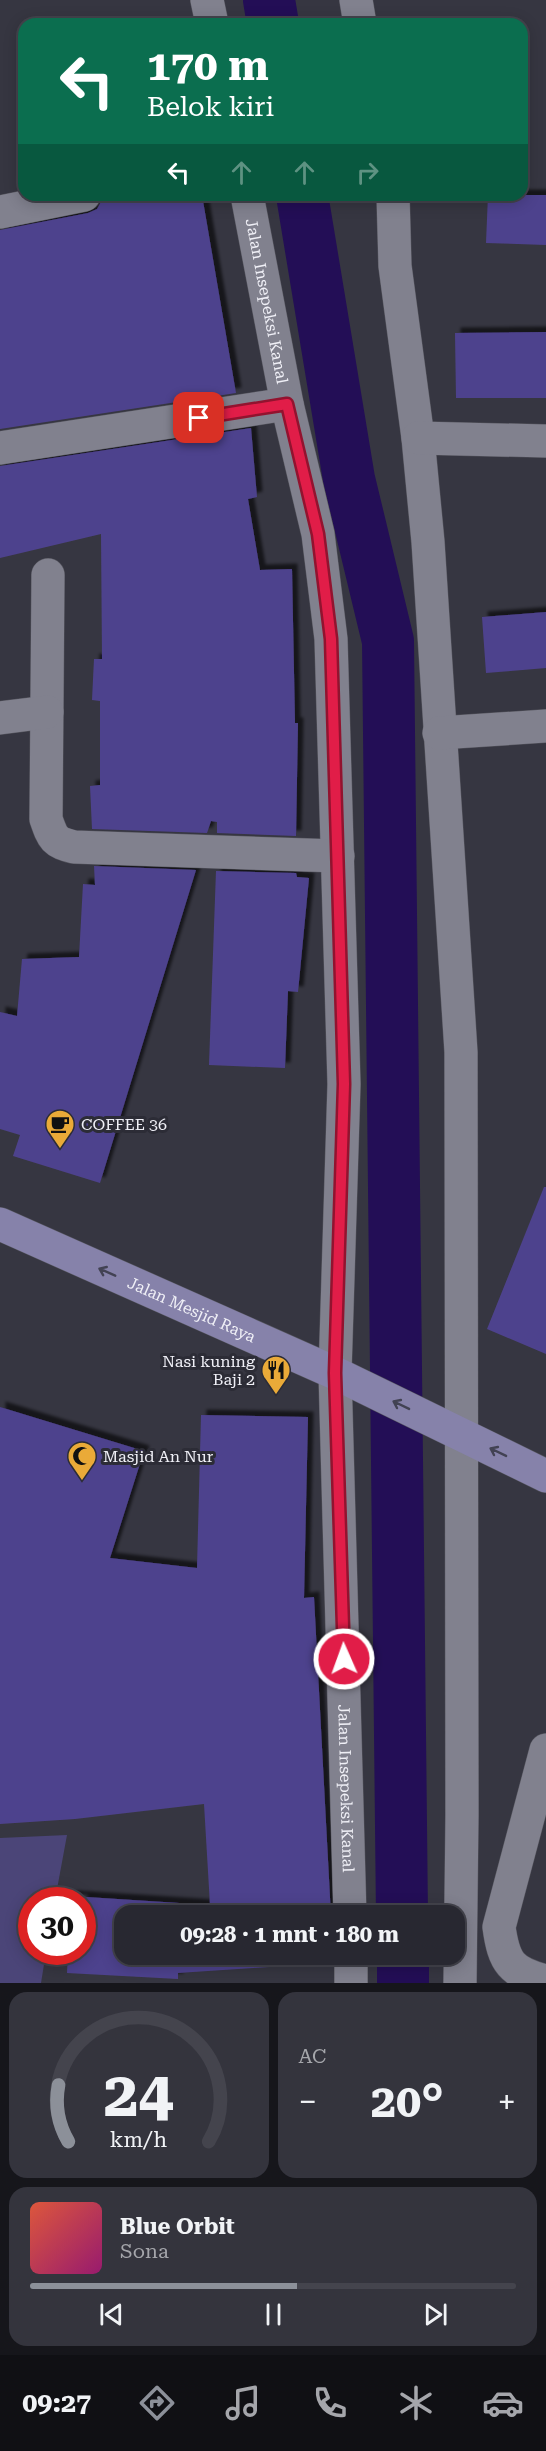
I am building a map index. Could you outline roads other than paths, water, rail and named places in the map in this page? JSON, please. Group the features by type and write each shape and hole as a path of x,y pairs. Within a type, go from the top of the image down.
{"street":[{"path":"207,0 211,18"},
{"path":"356,0 359,18"},
{"path":"0,212 54,201"},
{"name":"Jalan Insepeksi Kanal","path":"248,201 287,404 318,534 331,639 344,1084 343,1377 350,1905"},
{"path":"393,201 395,266 418,438 428,542 461,1052 456,1431 462,1815 460,1983"},
{"path":"0,448 287,404"},
{"path":"418,438 546,441"},
{"path":"48,575 46,819 51,834 58,843 74,847 338,856"},
{"path":"0,718 47,712"},
{"path":"439,733 546,726"},
{"name":"Jalan Mesjid Raya","path":"0,1224 343,1377 546,1476"},
{"path":"546,1750 499,1926 502,1949 512,1967 523,1975 546,1981"},
{"path":"351,1965 351,1983"}],"waterway":[{"path":"269,0 272,18"},
{"path":"303,201 349,479 388,641 402,1905"},
{"path":"403,1965 403,1983"}],"place":[{"name":"COFFEE 36","path":"60,1150"},
{"name":"Nasi kuning Baji 2","path":"276,1396"},
{"name":"Masjid An Nur","path":"82,1482"}]}
